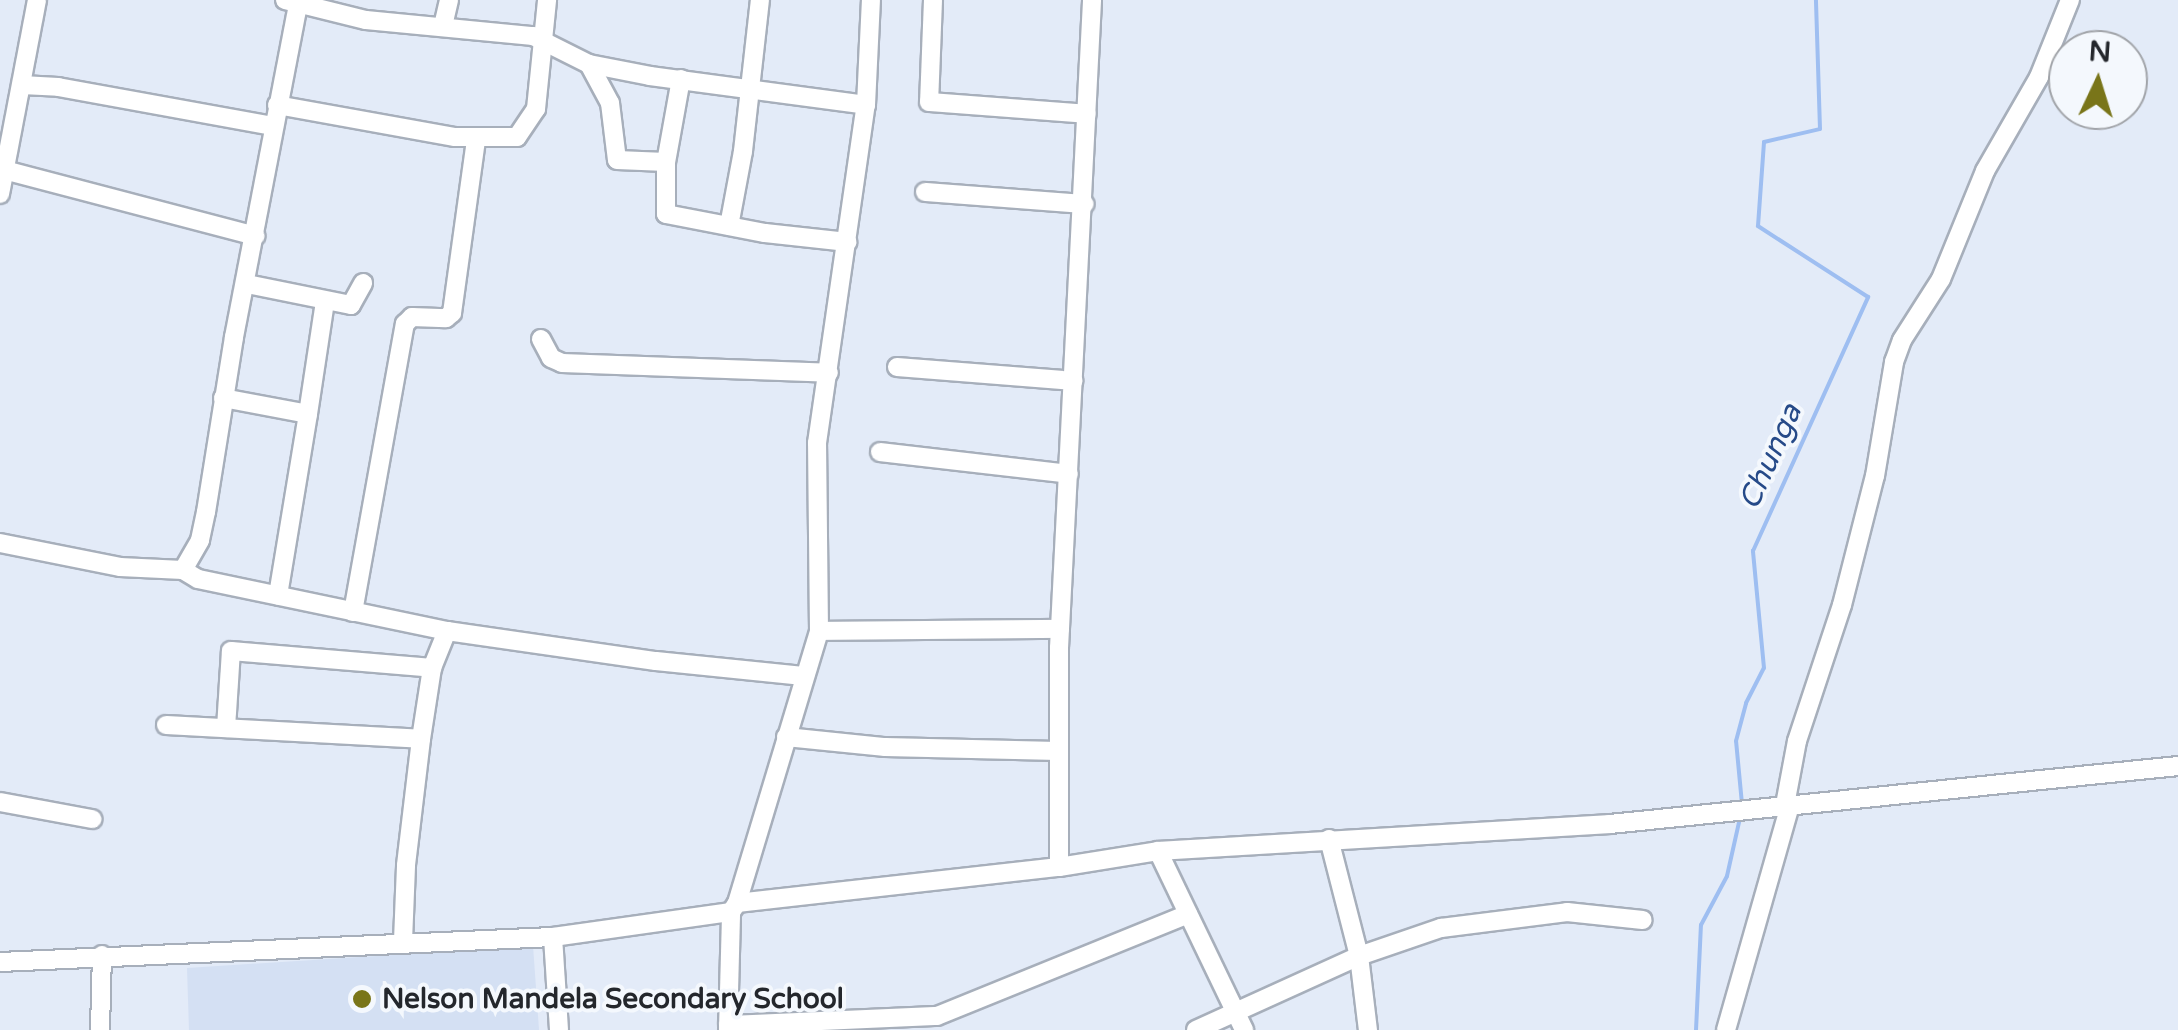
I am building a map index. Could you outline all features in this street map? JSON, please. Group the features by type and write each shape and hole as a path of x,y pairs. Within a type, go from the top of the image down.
{"street":[{"path":"0,194 37,0"},
{"path":"443,26 449,0"},
{"path":"277,105 476,139 517,137 533,119 547,0"},
{"path":"729,226 751,90 760,0"},
{"path":"871,0 866,105 817,443 818,632 734,908 728,1027 906,1021 936,1016 985,1000 1188,914"},
{"path":"933,0 929,102 1087,114"},
{"path":"1059,867 1060,629 1085,204 1092,0"},
{"path":"1726,1030 1788,805 1797,741 1842,604 1874,476 1894,362 1902,340 1942,279 1985,171 2038,77 2070,0"},
{"path":"183,570 200,540 294,1 366,20 540,38 589,64 866,105"},
{"path":"589,64 610,102 617,160 666,162"},
{"path":"682,79 666,162 666,214 848,242"},
{"path":"22,84 273,126"},
{"path":"353,612 405,324 412,317 446,318 452,313 476,139"},
{"path":"4,170 256,236"},
{"path":"925,192 1085,204"},
{"path":"247,284 325,302 356,303 362,283"},
{"path":"278,596 325,302"},
{"path":"541,339 550,358 562,363 829,373"},
{"path":"897,368 1073,381"},
{"path":"223,398 308,414"},
{"path":"880,452 1069,474"},
{"path":"0,543 120,567 183,570 198,580 446,631 656,661 803,676"},
{"path":"818,632 1060,629"},
{"path":"403,942 406,865 421,739 432,668 446,631"},
{"path":"226,728 231,652 432,668"},
{"path":"166,725 421,739"},
{"path":"786,738 884,747 1058,751"},
{"path":"0,962 553,937 734,908 1158,851 1610,824 2178,766"},
{"path":"0,802 92,819"},
{"path":"1329,840 1359,956 1368,1030"},
{"path":"1158,851 1244,1030"},
{"path":"1196,1030 1359,956 1441,928 1567,912 1643,920"},
{"path":"553,937 559,1030"},
{"path":"100,1030 102,955"}],"shaded area":[{"name":"Nelson Mandela Secondary School","path":"533,946 539,1030 189,1030 187,968"}],"waterway":[{"name":"Chunga","path":"1742,804 1736,741 1746,703 1764,668 1753,551 1868,297 1758,226 1764,142 1820,129 1816,0"},
{"name":"Chunga","path":"1696,1030 1701,925 1727,876 1740,818"}],"place":[{"name":"Nelson Mandela Secondary School","path":"362,999"}]}
